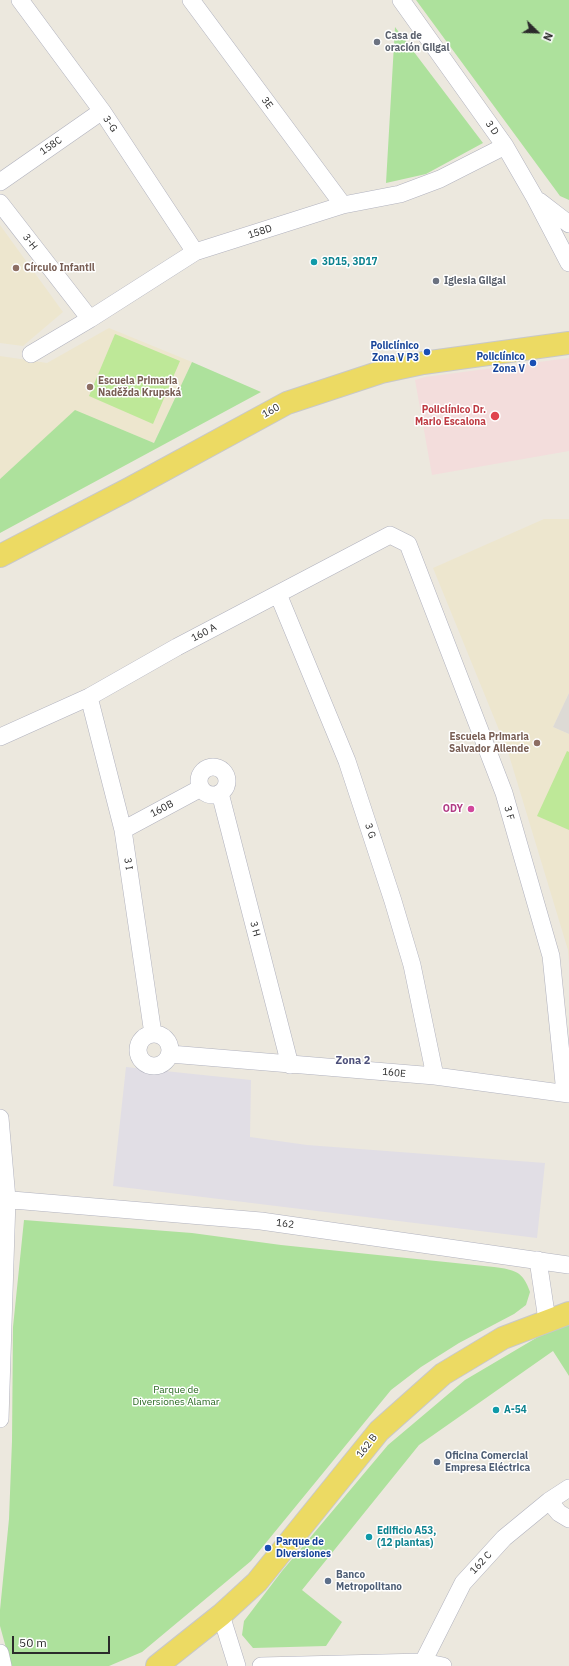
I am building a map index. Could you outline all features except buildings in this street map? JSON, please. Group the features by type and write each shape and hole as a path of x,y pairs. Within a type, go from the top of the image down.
{"main road":[{"name":"160","path":"0,556 129,490 287,403 381,372 423,363 569,343"},
{"name":"162 B","path":"157,1666 221,1615 257,1582 379,1430 443,1374 503,1338 547,1320 569,1313"}],"street":[{"name":"3-G","path":"20,0 102,111 195,252"},
{"name":"3E","path":"191,0 343,205"},
{"name":"3 D","path":"401,0 505,146 535,198 569,263"},
{"name":"158C","path":"0,182 102,111"},
{"name":"158D","path":"31,354 90,319 195,252 343,205 400,194 440,179 505,146"},
{"path":"535,198 569,224"},
{"name":"3-H","path":"0,203 90,319"},
{"name":"160 A","path":"0,737 88,697 177,647 390,535 408,544"},
{"name":"3 F","path":"408,544 504,793 549,949 567,1094"},
{"name":"3 G","path":"278,594 347,761 393,901 412,965 435,1076"},
{"name":"3 I","path":"88,697 122,830 153,1034"},
{"path":"208,768 219,768 224,771 227,781 224,790 220,793 210,794 201,788 200,782 204,772 208,768"},
{"name":"160B","path":"122,830 201,788"},
{"name":"3 H","path":"220,793 290,1065"},
{"path":"153,1034 159,1035 168,1042 170,1054 165,1063 160,1066 149,1066 141,1059 138,1048 140,1043 148,1036 153,1034"},
{"name":"160E","path":"170,1054 435,1076 567,1094"},
{"path":"0,1118 4,1199 0,1419"},
{"name":"162","path":"4,1199 261,1221 569,1265"},
{"path":"538,1260 547,1320"},
{"name":"162 C","path":"423,1662 463,1583 504,1538 549,1501 569,1488"},
{"path":"549,1501 559,1513 569,1519"},
{"path":"221,1615 237,1666"},
{"path":"0,1653 3,1666"},
{"path":"261,1666 423,1662 443,1666"}],"shaded area":[{"name":"Círculo Infantil","path":"0,225 63,312 23,346 0,343"},
{"name":"Escuela Primaria Naděžda Krupská","path":"109,328 192,362 154,443 75,411 0,479 0,356 47,363"},
{"name":"Policlínico Dr. Mario Escalona","path":"569,358 569,451 432,475 415,380 425,377"},
{"name":"Escuela Primaria Salvador Allende","path":"544,519 569,519 569,693 553,727 569,734 569,963 568,950 508,752 433,568"},
{"path":"569,693 569,734 553,727"},
{"path":"126,1067 251,1080 250,1137 307,1145 545,1163 537,1238 113,1186"}],"green space":[{"path":"416,0 569,0 569,200 560,196"},
{"path":"395,27 483,143 426,174 386,183"},
{"path":"115,334 180,361 153,424 89,396"},
{"path":"192,362 261,392 0,533 0,479 75,410 154,443"},
{"path":"567,751 569,752 569,830 537,816"},
{"name":"Parque de Diversiones Alamar","path":"24,1220 192,1233 281,1245 494,1267 508,1269 517,1273 524,1280 530,1292 526,1305 514,1314 459,1343 421,1367 391,1390 251,1561 142,1652 109,1666 11,1666 0,1626 0,1610 9,1519 12,1441 13,1327"},
{"path":"569,1325 569,1376 553,1351 419,1445 302,1590 342,1622 326,1646 253,1648 242,1635 244,1621 282,1571 388,1445 465,1380 548,1331"}],"place":[{"name":"Casa de oración Gilgal","path":"377,42"},
{"name":"3D15, 3D17","path":"314,262"},
{"name":"Círculo Infantil","path":"16,268"},
{"name":"Iglesia Gilgal","path":"436,281"},
{"name":"Policlínico Zona V P3","path":"427,352"},
{"name":"Policlínico Zona V","path":"533,363"},
{"name":"Escuela Primaria Naděžda Krupská","path":"90,387"},
{"name":"Policlínico Dr. Mario Escalona","path":"495,416"},
{"name":"Escuela Primaria Salvador Allende","path":"537,743"},
{"name":"ODY","path":"471,809"},
{"name":"A-54","path":"496,1410"},
{"name":"Oficina Comercial Empresa Eléctrica","path":"437,1462"},
{"name":"Edificio A53, (12 plantas)","path":"369,1537"},
{"name":"Parque de Diversiones","path":"268,1548"},
{"name":"Banco Metropolitano","path":"328,1581"}],"district":[{"name":"Zona 2","path":"353,1061"}]}
